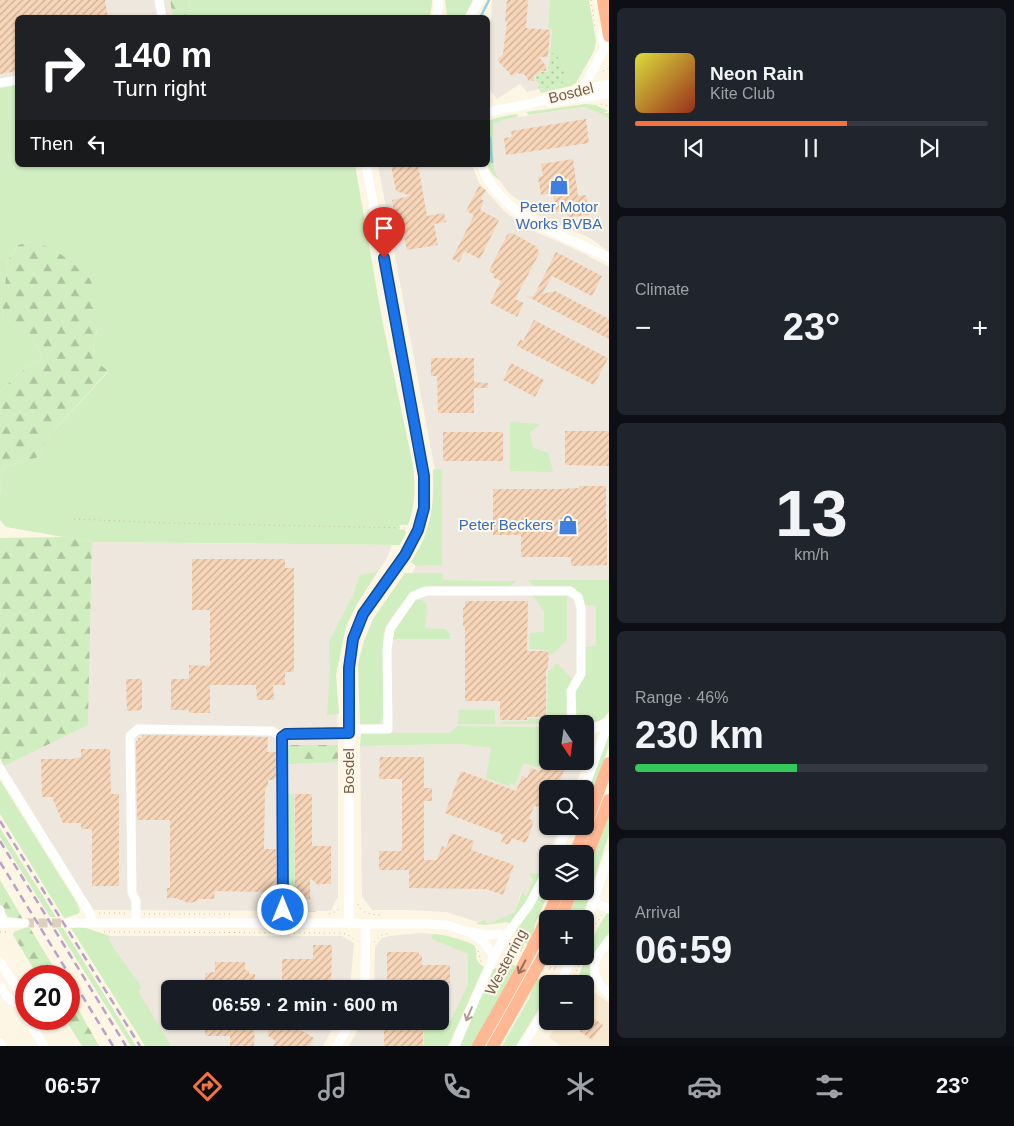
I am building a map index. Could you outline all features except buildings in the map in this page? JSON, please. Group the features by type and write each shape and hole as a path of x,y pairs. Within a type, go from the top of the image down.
{"highway":[{"path":"603,0 609,36"},
{"path":"579,845 609,763"},
{"path":"591,845 609,800"},
{"name":"Westerring","path":"478,1046 531,950 555,900"},
{"name":"Westerring","path":"494,1046 539,964"}],"street":[{"path":"159,0 162,15"},
{"path":"437,15 438,0"},
{"path":"472,15 479,0"},
{"path":"580,90 586,83 603,51 602,36 606,22"},
{"path":"0,83 15,80"},
{"name":"Bosdel","path":"490,112 534,103 609,84"},
{"name":"Bosdel","path":"534,103 609,94"},
{"name":"Bosdel","path":"349,923 349,668 353,639 363,614 405,555 418,530 424,508 424,476 366,167"},
{"path":"482,167 492,185 503,199 518,212 534,223 609,258"},
{"path":"282,737 286,734 388,729 387,649 390,629 413,596 426,590 570,591 578,596 580,608 581,674 571,691 572,715"},
{"path":"594,727 609,722"},
{"path":"587,780 609,722"},
{"path":"136,918 136,901 132,892 130,736 138,730 157,730 272,731 282,737"},
{"path":"594,736 601,743"},
{"path":"282,737 283,923"},
{"path":"0,769 90,918"},
{"path":"590,910 609,855"},
{"path":"455,1046 494,956 505,937 529,905 539,887"},
{"path":"593,902 606,910"},
{"path":"0,910 2,923 25,923"},
{"path":"67,922 90,918 136,918 283,923 436,924 488,935 500,934 505,937"},
{"path":"365,980 366,924"},
{"path":"469,932 481,939 494,956"},
{"path":"609,940 596,958 594,969 595,980 609,994"},
{"path":"0,962 15,985"},
{"path":"0,972 15,997"},
{"path":"0,986 8,998 15,1002"},
{"path":"522,1046 539,1020"},
{"path":"35,1030 44,1046"},
{"path":"337,1046 347,1030"}],"path":[{"path":"602,73 604,69 609,68"},
{"path":"606,105 609,108"},
{"path":"74,519 403,527 410,530"},
{"path":"324,914 333,913 337,910 340,902"},
{"path":"594,928 606,910"},
{"path":"90,918 231,914"},
{"path":"99,931 106,933 337,933 350,935 358,944"},
{"path":"372,944 382,935 397,933"},
{"path":"500,963 508,955 517,954 514,947 516,933 517,938 515,945 520,953"},
{"path":"478,947 479,959 485,965"},
{"path":"553,969 547,967 561,968"}],"shaded area":[{"path":"0,0 170,0 173,15 15,15 15,84 0,87"},
{"path":"492,0 550,0 548,27 552,29 548,72 541,72 539,89 527,92 520,84 497,99 490,90"},
{"path":"583,107 609,118 609,252 590,238 537,215 509,193 494,170 493,124 506,119"},
{"path":"378,167 473,167 479,183 504,211 525,227 581,252 609,267 609,580 528,580 534,586 572,586 596,606 596,647 584,647 576,715 539,715 539,727 457,726 449,733 361,734 360,725 383,717 383,636 389,621 411,592 427,586 509,586 516,581 442,580 442,573 412,573 433,531 435,471"},
{"path":"92,542 392,545 387,558 357,604 347,624 340,649 336,675 338,896 331,911 93,910 4,766 88,724"},
{"path":"459,744 492,748 510,783 515,784 524,763 538,768 539,765 539,770 581,770 578,780 539,780 539,835 556,835 553,845 539,845 539,873 529,875 533,880 526,896 521,892 515,912 488,924 484,919 478,922 446,912 372,910 362,896 360,746"},
{"path":"419,933 433,934 431,939 468,954 468,984 451,1020 449,1020 449,980 374,980 375,948 382,938"},
{"path":"110,936 342,936 354,943 351,980 161,980 161,1030 137,991 142,987 109,939"},
{"path":"594,992 609,1003 609,1046 561,1046 549,1037 554,1030 594,1030"},
{"path":"161,1030 332,1030 323,1046 171,1046"},
{"path":"358,1030 423,1030 424,1046 349,1046"}],"green space":[{"path":"170,0 189,0 191,15 173,15"},
{"path":"189,0 432,0 430,15 191,15"},
{"path":"445,0 473,0 465,15 447,15"},
{"path":"550,0 589,0 596,41 594,51 576,83 571,86 541,93 539,89 561,85 561,69 564,67 555,54 550,53 552,30 548,27"},
{"path":"550,53 555,53 564,67 562,69 564,72 562,85 539,89 540,85 536,81 536,76 541,72 548,72"},
{"path":"15,84 15,167 355,167 382,319 413,465 414,502 408,525 400,525 398,529 405,530 406,533 400,545 92,542 6,527 0,520 3,467 39,457 47,438 108,372 93,359 97,330 31,242 18,245 8,260 2,319 27,332 35,342 42,357 18,374 0,392 0,87"},
{"path":"585,104 597,105 609,111 604,112 609,113 609,119 583,107 529,115 526,112"},
{"path":"517,114 518,117 493,124 494,170 500,181 492,174 488,167 490,167 490,120"},
{"path":"31,242 50,247 69,260 90,279 99,301 89,319 97,329 93,359 108,371 47,438 39,457 3,467 0,494 0,392 18,374 42,357 35,342 27,332 2,320 8,260 18,245"},
{"path":"510,422 540,424 530,432 533,448 548,453 553,472 510,471"},
{"path":"442,469 442,565 416,566 411,562 427,530 433,496 433,470"},
{"path":"64,537 92,542 88,725 4,766 0,758 0,538"},
{"path":"377,572 347,624 336,675 339,714 327,715 330,668 329,642 353,595 360,575"},
{"path":"405,573 442,573 443,580 517,581 510,586 427,586 411,592 389,621 383,636 383,717 379,724 360,725 358,664 364,641 373,619"},
{"path":"527,580 609,580 609,711 600,720 594,722 594,715 575,715 575,697 584,647 596,646 596,606 585,605 581,594 572,586 534,586"},
{"path":"533,595 567,595 567,640 552,655 547,650 529,649 530,633 544,632 544,612"},
{"path":"417,600 422,600 427,605 425,628 445,629 451,639 392,639 395,628 401,618"},
{"path":"557,663 572,679 567,690 566,715 547,715 548,672"},
{"path":"459,710 495,710 495,724 458,724"},
{"path":"539,718 539,724 500,724 500,722 528,721 529,719"},
{"path":"457,726 539,727 538,768 524,763 515,785 510,783 509,786 486,778 491,748 459,744 360,746 361,734 367,733 449,733"},
{"path":"609,730 609,746 594,787 594,780 589,780"},
{"path":"287,745 338,745 338,762 288,764"},
{"path":"0,780 77,903 80,911 78,914 64,918 0,814"},
{"path":"288,794 294,794 295,905 298,905 298,911 316,912 287,912"},
{"path":"609,816 609,834 594,881 594,854"},
{"path":"0,828 56,917 50,917 0,837"},
{"path":"539,873 539,878 522,909 510,924 507,922 486,925 476,924 484,919 488,924 515,912 522,892 526,896 533,880 529,874"},
{"path":"0,880 23,919 8,917 0,907"},
{"path":"539,890 539,900 545,900 541,910 539,910 534,931 528,944 525,943 521,952 516,947 519,935 515,930"},
{"path":"575,900 588,900 585,910 570,910"},
{"path":"607,913 609,914 609,933 594,955 594,937"},
{"path":"30,928 52,965 31,965 13,935 14,932"},
{"path":"57,928 63,928 136,1046 131,1046"},
{"path":"71,928 86,928 110,936 109,939 115,950 142,987 138,991 171,1046 145,1046"},
{"path":"433,934 443,935 474,945 477,959 484,967 448,1046 424,1046 423,1030 449,1030 449,1020 451,1020 468,984 468,954 431,939"},
{"path":"506,961 516,966 474,1046 457,1046 490,970 500,967"},
{"path":"583,965 593,965 592,975 579,975"},
{"path":"537,977 539,978 539,1009 516,1046 502,1046 530,997"},
{"path":"80,1012 99,1046 82,1046 72,1030 80,1030"}],"waterway":[{"path":"482,15 489,0"},
{"path":"490,138 492,162"}],"tunnel":[{"path":"25,923 67,923"}],"railway":[{"path":"0,821 140,1046"},
{"path":"0,841 126,1046"},
{"path":"0,862 113,1046"}],"place":[{"name":"Peter Motor Works BVBA","path":"559,185"},
{"name":"Peter Beckers","path":"568,525"}],"route":[{"path":"283,910 282,737 286,734 349,733 349,668 353,639 363,614 405,555 418,530 424,508 424,476 384,258"}]}
